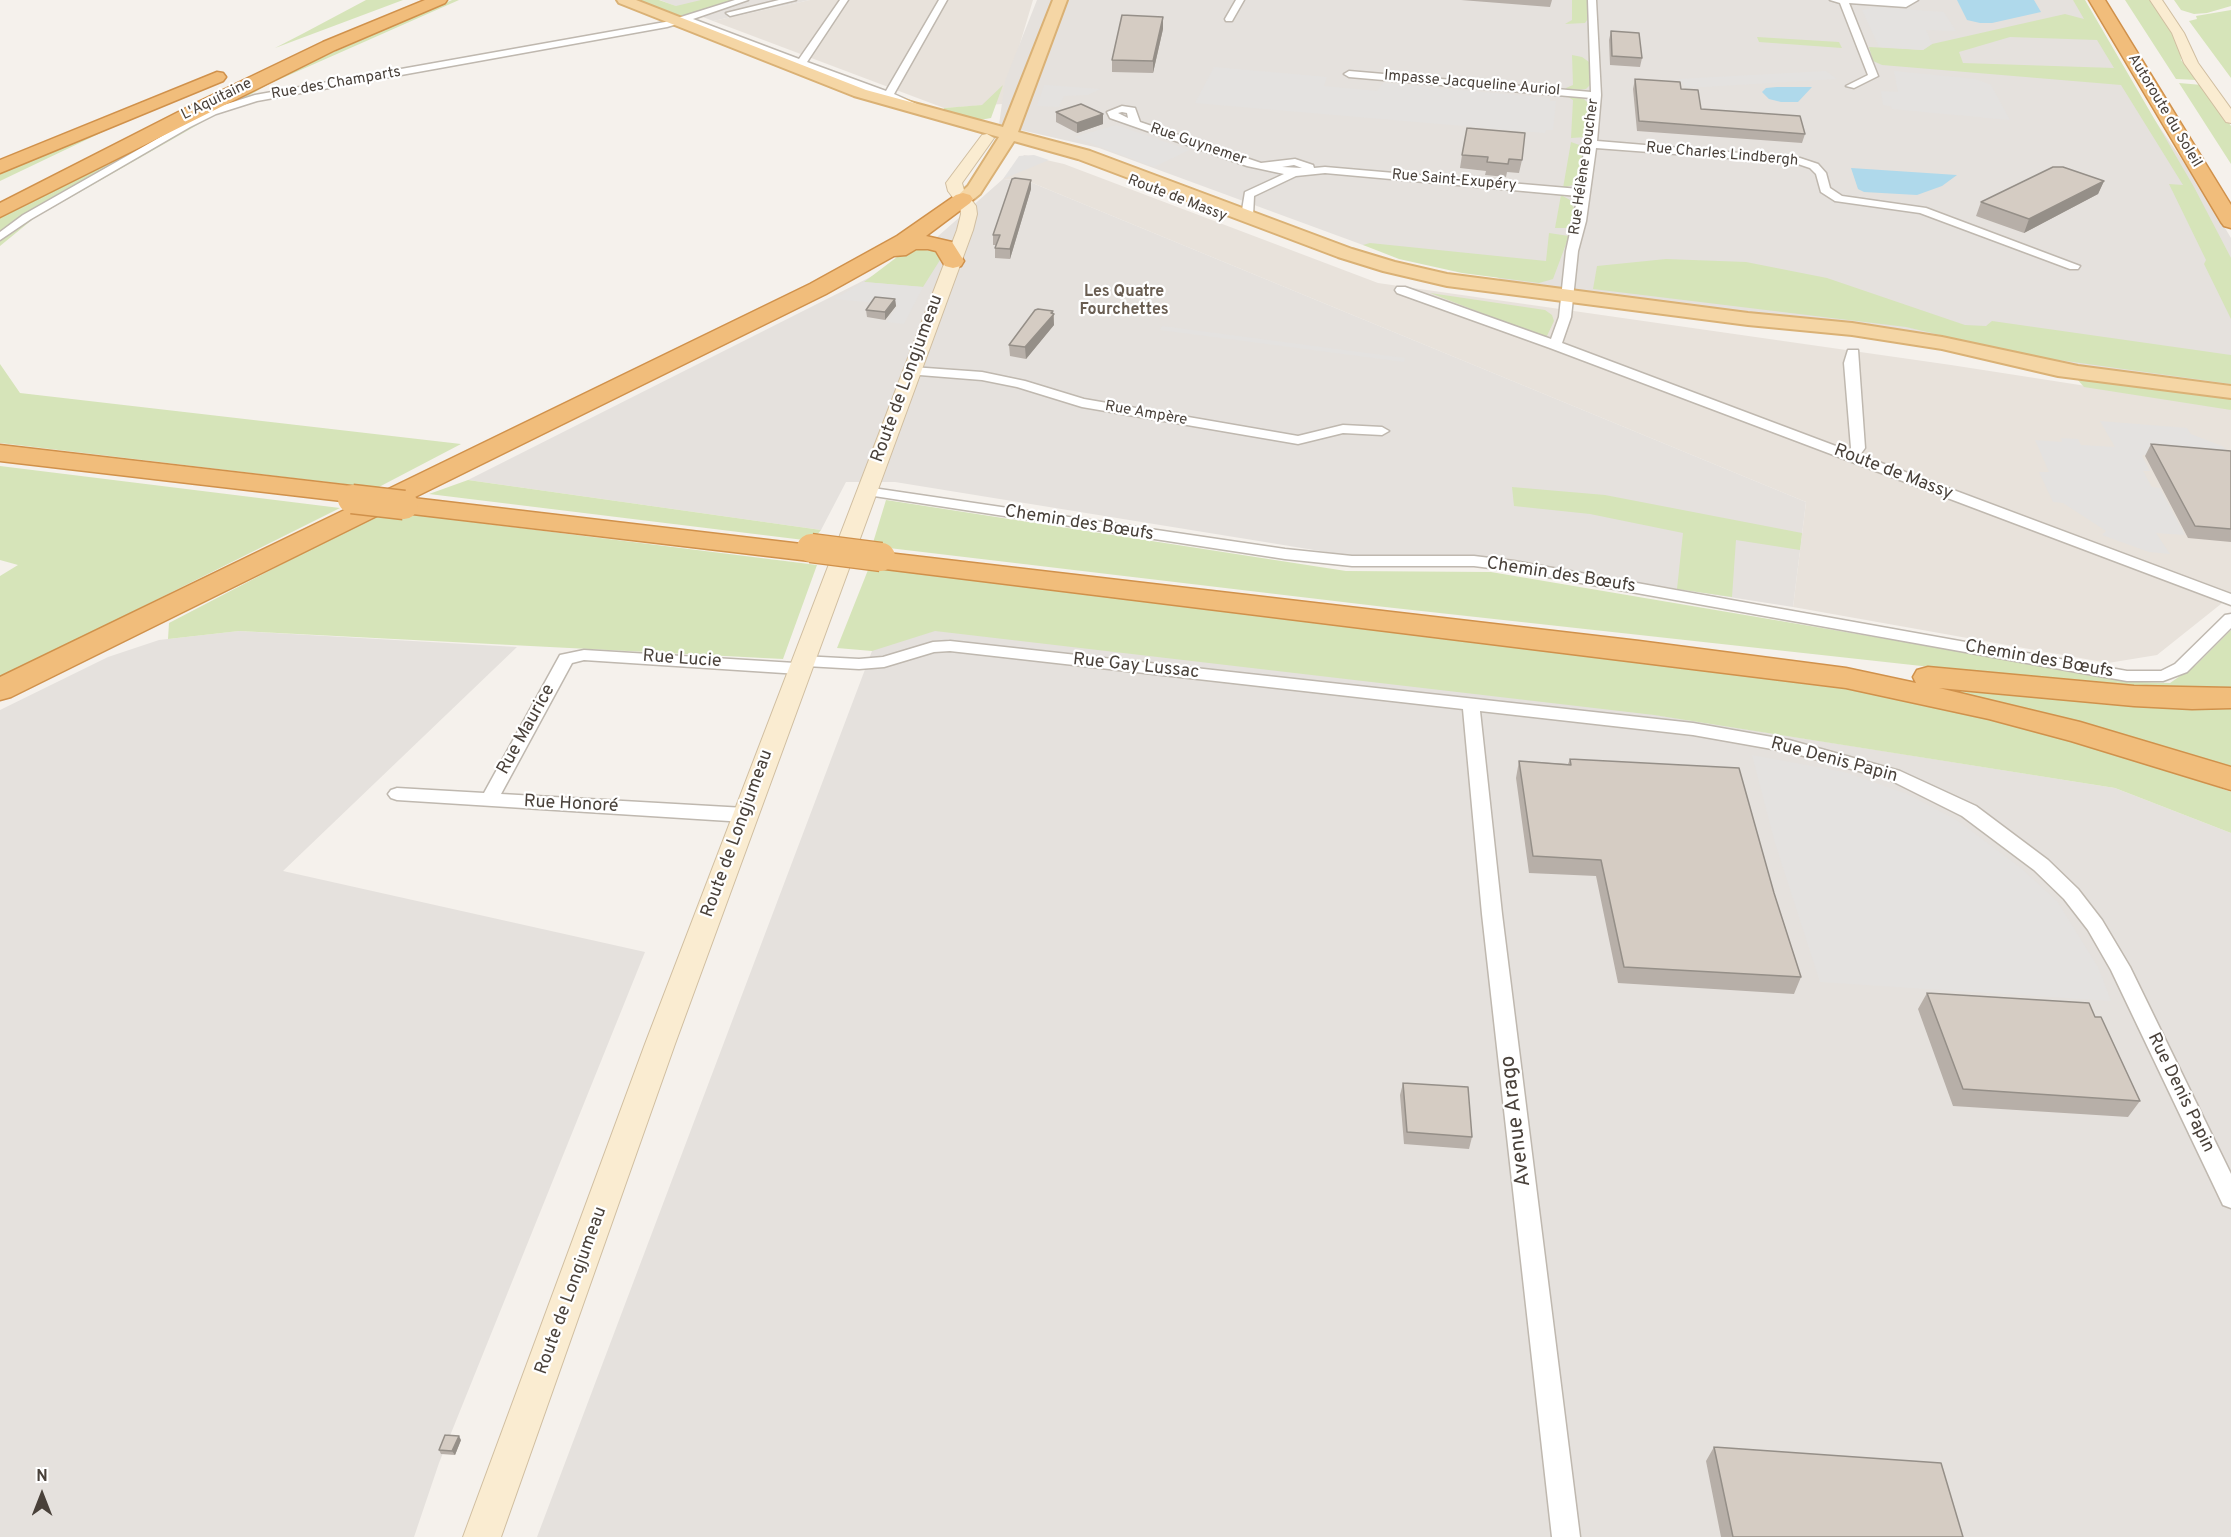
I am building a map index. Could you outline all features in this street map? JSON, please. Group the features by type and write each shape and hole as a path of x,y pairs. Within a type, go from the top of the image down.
{"highway":[{"name":"L'Aquitaine","path":"259,60 413,0"},
{"name":"L'Aquitaine","path":"0,211 222,97 329,46 439,0"},
{"name":"Autoroute du Soleil","path":"2097,0 2231,222"},
{"name":"Autoroute du Soleil","path":"2114,0 2203,141"},
{"path":"0,196 213,95 329,46"},
{"path":"0,187 297,47"},
{"name":"L'Aquitaine","path":"0,167 238,69"},
{"path":"0,690 818,289 905,241 963,198"},
{"path":"884,253 898,250 911,243 930,242 944,246 953,261"},
{"path":"0,455 810,550 1628,649 1845,678 1989,709 2080,733 2231,779"},
{"path":"880,559 1860,670 2134,696 2231,698"}],"main road":[{"path":"1021,82 1048,0"},
{"path":"963,198 974,190 1060,0"},
{"path":"626,1 681,20 713,36 863,90"},
{"name":"Route de Massy","path":"863,90 1098,169 1362,268 1460,291 1852,329 1942,343 2076,372 2231,392"},
{"name":"Route de Massy","path":"863,90 912,117 1084,155 1345,253 1390,267 1567,302"}],"street":[{"name":"Rue des Champarts","path":"681,20 744,0"},
{"name":"Rue des Champarts","path":"705,12 757,0"},
{"name":"Rue des Champarts","path":"0,237 27,217 186,125 212,112 255,98 792,0"},
{"path":"800,62 805,59 844,0"},
{"path":"888,95 897,85 943,0"},
{"path":"1229,19 1240,0"},
{"name":"Rue Hélène Boucher","path":"1567,302 1570,261 1591,144 1596,95 1592,0"},
{"path":"1834,0 1906,4 1914,0"},
{"path":"2156,0 2178,33 2191,63 2231,119"},
{"path":"2162,0 2231,98"},
{"path":"1844,1 1873,76 1851,86"},
{"path":"681,20 800,62 863,90"},
{"name":"Impasse Jacqueline Auriol","path":"1349,74 1596,95"},
{"name":"Route de Massy","path":"863,90 888,95 919,107 927,113"},
{"name":"Rue Guynemer","path":"1116,117 1133,119 1241,161 1261,166 1296,169"},
{"name":"Rue Charles Lindbergh","path":"1591,144 1796,160 1814,166 1821,173 1825,190 1839,199 1922,210 2074,266"},
{"name":"Rue Saint-Exupéry","path":"1247,216 1249,194 1296,169 1583,193"},
{"name":"Route de Longjumeau","path":"482,1537 745,815 953,261 969,214 963,198"},
{"name":"Route de Massy","path":"1401,290 1555,345 2231,600"},
{"path":"1555,345 1567,302"},
{"path":"1851,458 1858,448 1851,363 1853,353"},
{"name":"Rue Ampère","path":"912,371 982,376 1020,384 1082,403 1298,440 1342,429 1382,431"},
{"name":"Chemin des Bœufs","path":"866,491 1274,553 1352,561 1474,561 1514,566 2127,676 2163,676 2181,668 2231,619"},
{"name":"Rue Gay Lussac","path":"801,665 875,663 933,647 950,646 1471,704"},
{"name":"Rue Lucie","path":"566,659 584,655 801,665"},
{"name":"Rue Maurice","path":"489,800 566,659"},
{"name":"Rue Denis Papin","path":"1471,704 1693,729 1789,746 1894,774 1969,812 2041,865 2071,894 2095,925 2120,967 2231,1198"},
{"name":"Avenue Arago","path":"1471,704 1492,914 1566,1537"},
{"name":"Rue Honoré","path":"397,794 745,815"}],"shaded area":[{"path":"660,0 810,0 713,21"},
{"path":"810,0 1033,0 1002,104 944,108 713,21"},
{"path":"1037,0 2077,0 2123,74 2200,186 2231,238 2231,392 1942,343 1513,290 1480,263 1363,245 1099,148 999,125 1005,81"},
{"path":"1873,7 1944,12 1956,31 1926,30 1932,44 1923,50 1879,47 1862,10"},
{"path":"1214,67 1327,77 1324,86 1377,91 1383,83 1550,98 1550,101 1556,101 1553,130 1546,130 1545,133 1195,103"},
{"path":"1826,71 1837,79 1687,88 1678,79"},
{"path":"1894,71 1975,79 1991,85 2010,120 1892,109 1891,106 1883,105 1881,91 1898,92"},
{"path":"1044,85 1100,89 1088,95 1064,96 1059,107 1037,106"},
{"path":"1116,125 1189,150 1154,167 1074,137"},
{"path":"1024,155 1064,164 1378,283 1951,365 2228,408 2231,410 2231,596 2157,655 2108,663 1793,607 1806,502 1030,182 1003,179"},
{"path":"1034,155 1049,160 1003,179 1019,156"},
{"path":"1003,179 1030,182 1806,502 1793,607 1506,562 1345,555 895,482 846,482 821,530 468,480 920,252"},
{"path":"864,282 923,287 904,324 887,322 898,305 834,299"},
{"path":"1162,326 1405,358 1404,362 1160,330"},
{"path":"2100,421 2187,428 2191,434 2222,446 2231,454 2231,462 2142,455 2150,471 2143,471 2152,487 2160,488 2185,535 2156,533 2170,554 2149,552 2102,535 2106,531 2063,503 2053,502 2039,472 2049,472 2035,440 2062,442 2061,438 2078,439 2081,445 2115,447"},
{"path":"891,593 2115,788 2231,833 2231,1537 537,1537 872,651"},
{"path":"239,631 517,647 283,871 645,952 439,1463 414,1537 0,1537 0,710 108,657 159,640"},
{"path":"1752,755 1844,772 1907,794 1958,821 2022,869 2057,901 2098,967 2111,1001 1820,982 1775,843"}],"green space":[{"path":"366,0 403,0 275,48 304,33"},
{"path":"452,0 459,0 269,84 33,219 0,246 0,217 277,77"},
{"path":"632,0 659,0 676,6 701,0 733,0 683,16 673,15"},
{"path":"1572,0 1587,0 1585,23 1565,24 1572,20"},
{"path":"2073,0 2085,0 2194,187 2231,258 2231,319 2204,264 2206,260 2169,184 2183,185 2121,85 1882,65 1873,61 1869,47 1923,50 1932,44 2065,14 2084,19","holes":["2010,37 2097,40 2114,68 1963,63 1959,52"]},
{"path":"2125,0 2152,0 2180,45 2181,60 2197,80 2176,79"},
{"path":"2174,0 2231,0 2231,6 2194,14 2181,10"},
{"path":"2231,10 2231,78 2189,21 2197,19 2196,16"},
{"path":"1757,37 1839,42 1842,48 1759,42"},
{"path":"1572,55 1582,57 1589,62 1590,85 1586,89 1565,91 1573,85"},
{"path":"2179,83 2202,85 2231,126 2231,164"},
{"path":"1003,85 991,118 974,121 942,113 944,108 982,105"},
{"path":"1565,95 1584,99 1590,105 1586,137 1571,138 1573,100"},
{"path":"104,128 111,128 0,181 0,170"},
{"path":"1571,142 1585,147 1579,183 1563,188"},
{"path":"1561,195 1570,200 1575,207 1572,228 1555,228"},
{"path":"1549,233 1569,236 1553,279 1539,283 1462,273 1399,259 1363,245 1370,243 1546,261"},
{"path":"917,249 940,252 940,260 923,287 864,282 897,257"},
{"path":"1666,259 1746,262 1827,278 1965,325 1986,326 1992,321 2231,355 2231,384 2030,356 1906,327 1593,289 1597,266"},
{"path":"1430,293 1545,310 1552,315 1554,321 1546,338"},
{"path":"0,364 20,393 461,444 377,488 0,443"},
{"path":"2077,379 2231,398 2231,410 2084,387"},
{"path":"0,466 340,508 0,678 0,576 18,565 0,560"},
{"path":"468,480 821,530 812,541 429,494"},
{"path":"1512,487 1605,495 1802,533 1800,550 1736,540 1732,597 1677,589 1683,533 1590,514 1514,506"},
{"path":"886,500 1346,571 1491,572 2141,682 2170,683 2196,665 2231,630 2231,690 2174,692 2058,681 1385,607 872,546"},
{"path":"384,511 817,565 783,659 239,631 168,639 169,623"},
{"path":"890,569 1712,666 1881,693 1985,716 2153,764 2231,792 2231,833 2115,788 1654,715 935,631 872,651 837,648 868,570"},
{"path":"1890,679 2231,706 2231,770"}],"water":[{"path":"1957,0 2034,0 2041,12 1992,23 1980,23 1967,20"},
{"path":"1812,87 1798,102 1769,99 1762,92 1766,88"},
{"path":"1851,168 1957,175 1942,186 1917,195 1864,192 1858,189"}],"building":[{"path":"1122,15 1163,17 1153,61 1112,60"},
{"path":"1611,31 1639,33 1642,58 1612,56"},
{"path":"1635,79 1680,82 1681,89 1698,90 1701,109 1800,116 1805,134 1639,121"},
{"path":"1081,104 1103,114 1077,123 1056,112"},
{"path":"1467,128 1525,133 1522,160 1509,159 1508,164 1487,162 1488,157 1462,155"},
{"path":"2053,167 2063,167 2104,181 2029,219 1981,202"},
{"path":"1012,179 1031,180 1010,249 995,248 1000,235 993,235"},
{"path":"875,297 895,299 885,312 866,310"},
{"path":"1035,310 1053,311 1051,313 1054,314 1025,347 1009,345"},
{"path":"2151,444 2231,451 2231,529 2195,526"},
{"path":"1570,759 1739,768 1774,893 1801,977 1624,967 1601,860 1533,856 1519,761 1571,765"},
{"path":"1927,993 2089,1003 2095,1017 2101,1017 2140,1101 1963,1089"},
{"path":"1403,1083 1468,1087 1472,1137 1407,1132"},
{"path":"445,1435 459,1436 452,1451 439,1450"},
{"path":"1714,1447 1941,1463 1963,1537 1733,1537"}],"district":[{"name":"Les Quatre Fourchettes","path":"1124,302"}]}
